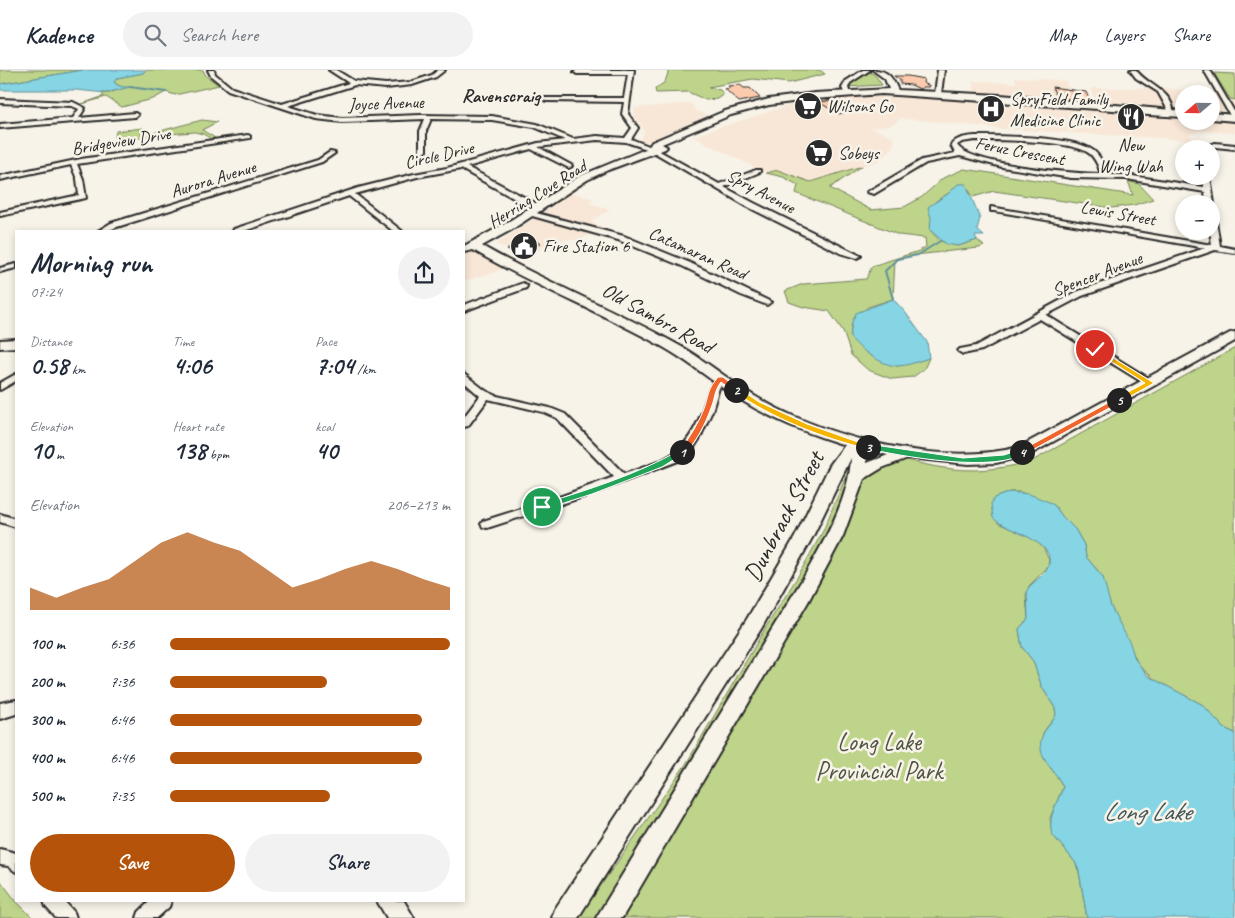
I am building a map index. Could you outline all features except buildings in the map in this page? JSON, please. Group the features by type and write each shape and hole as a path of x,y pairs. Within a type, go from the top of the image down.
{"main road":[{"path":"877,70 889,78 893,83 894,91"},
{"name":"Herring Cove Road","path":"472,249 501,239 534,211 625,164 627,160 652,148 662,147 716,122 774,105 776,102 848,93 894,91 1175,113"},
{"path":"1220,117 1235,118"},
{"name":"Old Sambro Road","path":"472,249 666,343 690,356 742,394 804,426 856,444 963,461 1004,457 1030,448 1235,336"},
{"path":"0,344 15,343"},
{"name":"Dunbrack Street","path":"564,918 758,617 799,546 838,465 847,452 856,444 860,461 857,476 836,532 803,595 608,918"},
{"path":"857,476 888,458 912,454"},
{"path":"391,902 402,918"}],"street":[{"name":"Joyce Avenue","path":"211,70 213,75 230,90 331,120 429,117 516,120 539,126 571,140"},
{"path":"332,70 354,83 375,86 405,84 428,78 442,70"},
{"path":"848,93 845,88 848,82 867,70"},
{"path":"938,94 941,70"},
{"path":"1133,70 1138,77 1160,91 1172,113"},
{"path":"1208,70 1235,118"},
{"path":"577,72 631,71 625,114 635,128 627,140"},
{"path":"281,106 354,83"},
{"path":"546,99 626,100"},
{"path":"0,101 73,104 82,108 75,120"},
{"path":"0,126 134,115"},
{"path":"423,151 423,131 429,117"},
{"name":"Bridgeview Drive","path":"0,178 73,163 248,137"},
{"name":"Circle Drive","path":"240,230 416,174 461,166 533,147 571,140 598,138 627,140 652,148"},
{"name":"Feruz Crescent","path":"1106,177 1093,153 1072,145 970,138 960,140 954,144 954,149 960,154 976,160 1060,175 1106,177 1136,178 1208,190"},
{"path":"1220,146 1235,147"},
{"path":"533,147 569,166"},
{"name":"Spry Avenue","path":"652,148 719,186 843,251 857,256"},
{"name":"Aurora Avenue","path":"104,230 114,225 320,160 332,153"},
{"path":"872,192 927,160 960,154"},
{"path":"0,214 83,196 80,179 73,163"},
{"name":"Catamaran Road","path":"461,166 534,211 621,238 685,264 744,293 767,302"},
{"path":"719,186 758,171"},
{"path":"1207,185 1209,195"},
{"path":"350,194 374,215 396,230"},
{"name":"Lewis Street","path":"994,208 1235,251"},
{"path":"1215,240 1216,247"},
{"name":"Spencer Avenue","path":"963,351 980,348 1079,294 1216,247"},
{"path":"0,270 15,266"},
{"path":"465,308 523,286"},
{"path":"1040,315 1150,383"},
{"path":"0,387 15,378"},
{"path":"465,378 486,395 546,410 561,416 622,479"},
{"path":"487,524 590,492 676,457 688,447 708,406 712,388 720,379"},
{"path":"465,423 486,395"},
{"path":"0,518 15,523"},
{"path":"0,711 15,707"},
{"path":"0,857 12,859 15,863"},
{"path":"53,902 68,918"},
{"path":"145,918 162,902"},
{"path":"391,902 413,918"}],"shaded area":[{"path":"1015,77 1066,81 1073,101 1095,102 1091,88 1175,89 1175,130 1220,130 1220,94 1235,100 1235,114 1229,113 1235,124 1235,133 1199,131 1190,134 1193,140 1003,129 900,118 900,120 889,126 870,128 894,137 891,139 895,140 892,148 878,161 810,182 778,170 766,173 692,136 800,102 867,95 900,97 903,94 977,99 972,81 1016,83"},
{"path":"691,103 695,110 709,116 648,142 640,141 644,133 643,128 634,117 635,108"},
{"path":"572,193 593,199 589,203 610,210 591,221 603,228 580,240 556,240 526,257 496,244"},
{"path":"477,248 508,264 496,272 465,281 465,252"}],"green space":[{"path":"0,70 83,70 0,84"},
{"path":"146,70 203,70 206,76 219,85 175,95 166,92 153,99 122,107 106,97 82,104 104,96 101,93 110,93 122,88 114,82 117,78 143,73"},
{"path":"669,70 820,70 825,74 789,83 753,79 708,87 720,90 724,94 717,99 706,100 688,92 656,93 655,89 665,82"},
{"path":"868,71 875,75 882,85 846,87"},
{"path":"1214,73 1235,74 1235,100 1230,99"},
{"path":"202,120 217,122 202,130 220,141 215,141 195,132 155,135 119,142 115,138 116,131 143,128 141,136"},
{"path":"862,166 830,188 871,210 904,207 922,197 943,178 964,169 1133,195 1128,181 1139,184 1153,199 1134,205 1112,208 994,191 973,197 966,185 958,184 949,193 936,201 930,230 940,241 958,246 977,240 984,246 915,255 895,260 893,299 868,307 852,322 850,337 897,366 929,358 924,369 913,377 892,379 868,370 851,355 843,331 829,311 803,307 789,302 785,291 803,284 866,279 872,266 926,247 925,238 899,235 796,193 798,185 783,177 766,173 778,170 810,182"},
{"name":"Long Lake Provincial Park","path":"1235,348 1235,733 1224,728 1203,705 1155,680 1138,664 1111,607 1099,572 1086,557 1084,545 1075,529 1055,506 1020,492 1010,492 994,498 998,523 1036,540 1044,549 1049,560 1048,567 1029,586 1026,596 1028,619 1019,629 1022,647 1033,661 1042,687 1055,708 1056,715 1044,732 1041,743 1047,763 1063,787 1050,818 1052,834 1075,862 1079,872 1087,918 578,918 686,764 798,576 823,531 859,445 924,464 964,470 1007,467 1032,461"},
{"path":"0,880 15,902 33,918 0,918"}],"water":[{"path":"83,70 146,70 143,73 117,78 114,82 117,85 130,87 106,93 76,90 0,90 0,84"},
{"path":"958,184 966,184 980,218 977,230 984,236 975,236 977,240 958,246 946,244 930,230 931,218 928,207 949,193"},
{"path":"893,299 927,342 929,358 905,365 891,365 871,356 850,337 852,322 856,313"},
{"name":"Long Lake","path":"1010,492 1029,494 1049,502 1055,506 1075,529 1084,545 1086,557 1103,577 1111,607 1130,643 1135,659 1148,676 1203,705 1224,728 1235,733 1235,918 1087,918 1079,871 1075,862 1052,834 1052,815 1063,787 1046,761 1041,748 1041,740 1044,732 1056,715 1055,708 1042,687 1033,661 1022,647 1019,629 1028,619 1027,590 1046,570 1049,558 1046,550 1039,543 999,523 993,518 991,504 994,498"}],"waterway":[{"path":"130,87 166,92"},
{"path":"893,299 885,271 897,259 918,255 940,241"}],"place":[{"name":"Wilsons Go","path":"808,106"},
{"name":"SpryField Family Medicine Clinic","path":"991,109"},
{"name":"New Wing Wah","path":"1131,117"},
{"name":"Sobeys","path":"819,153"},
{"name":"Fire Station 6","path":"524,246"}],"district":[{"name":"Ravenscraig","path":"501,95"}],"route":[{"path":"542,507 590,492 676,457 688,447 693,439 708,406 712,388 720,379 756,403 772,411 804,426 856,444 933,458 963,461 1004,457 1024,451 1050,438 1150,383 1095,349"}]}
